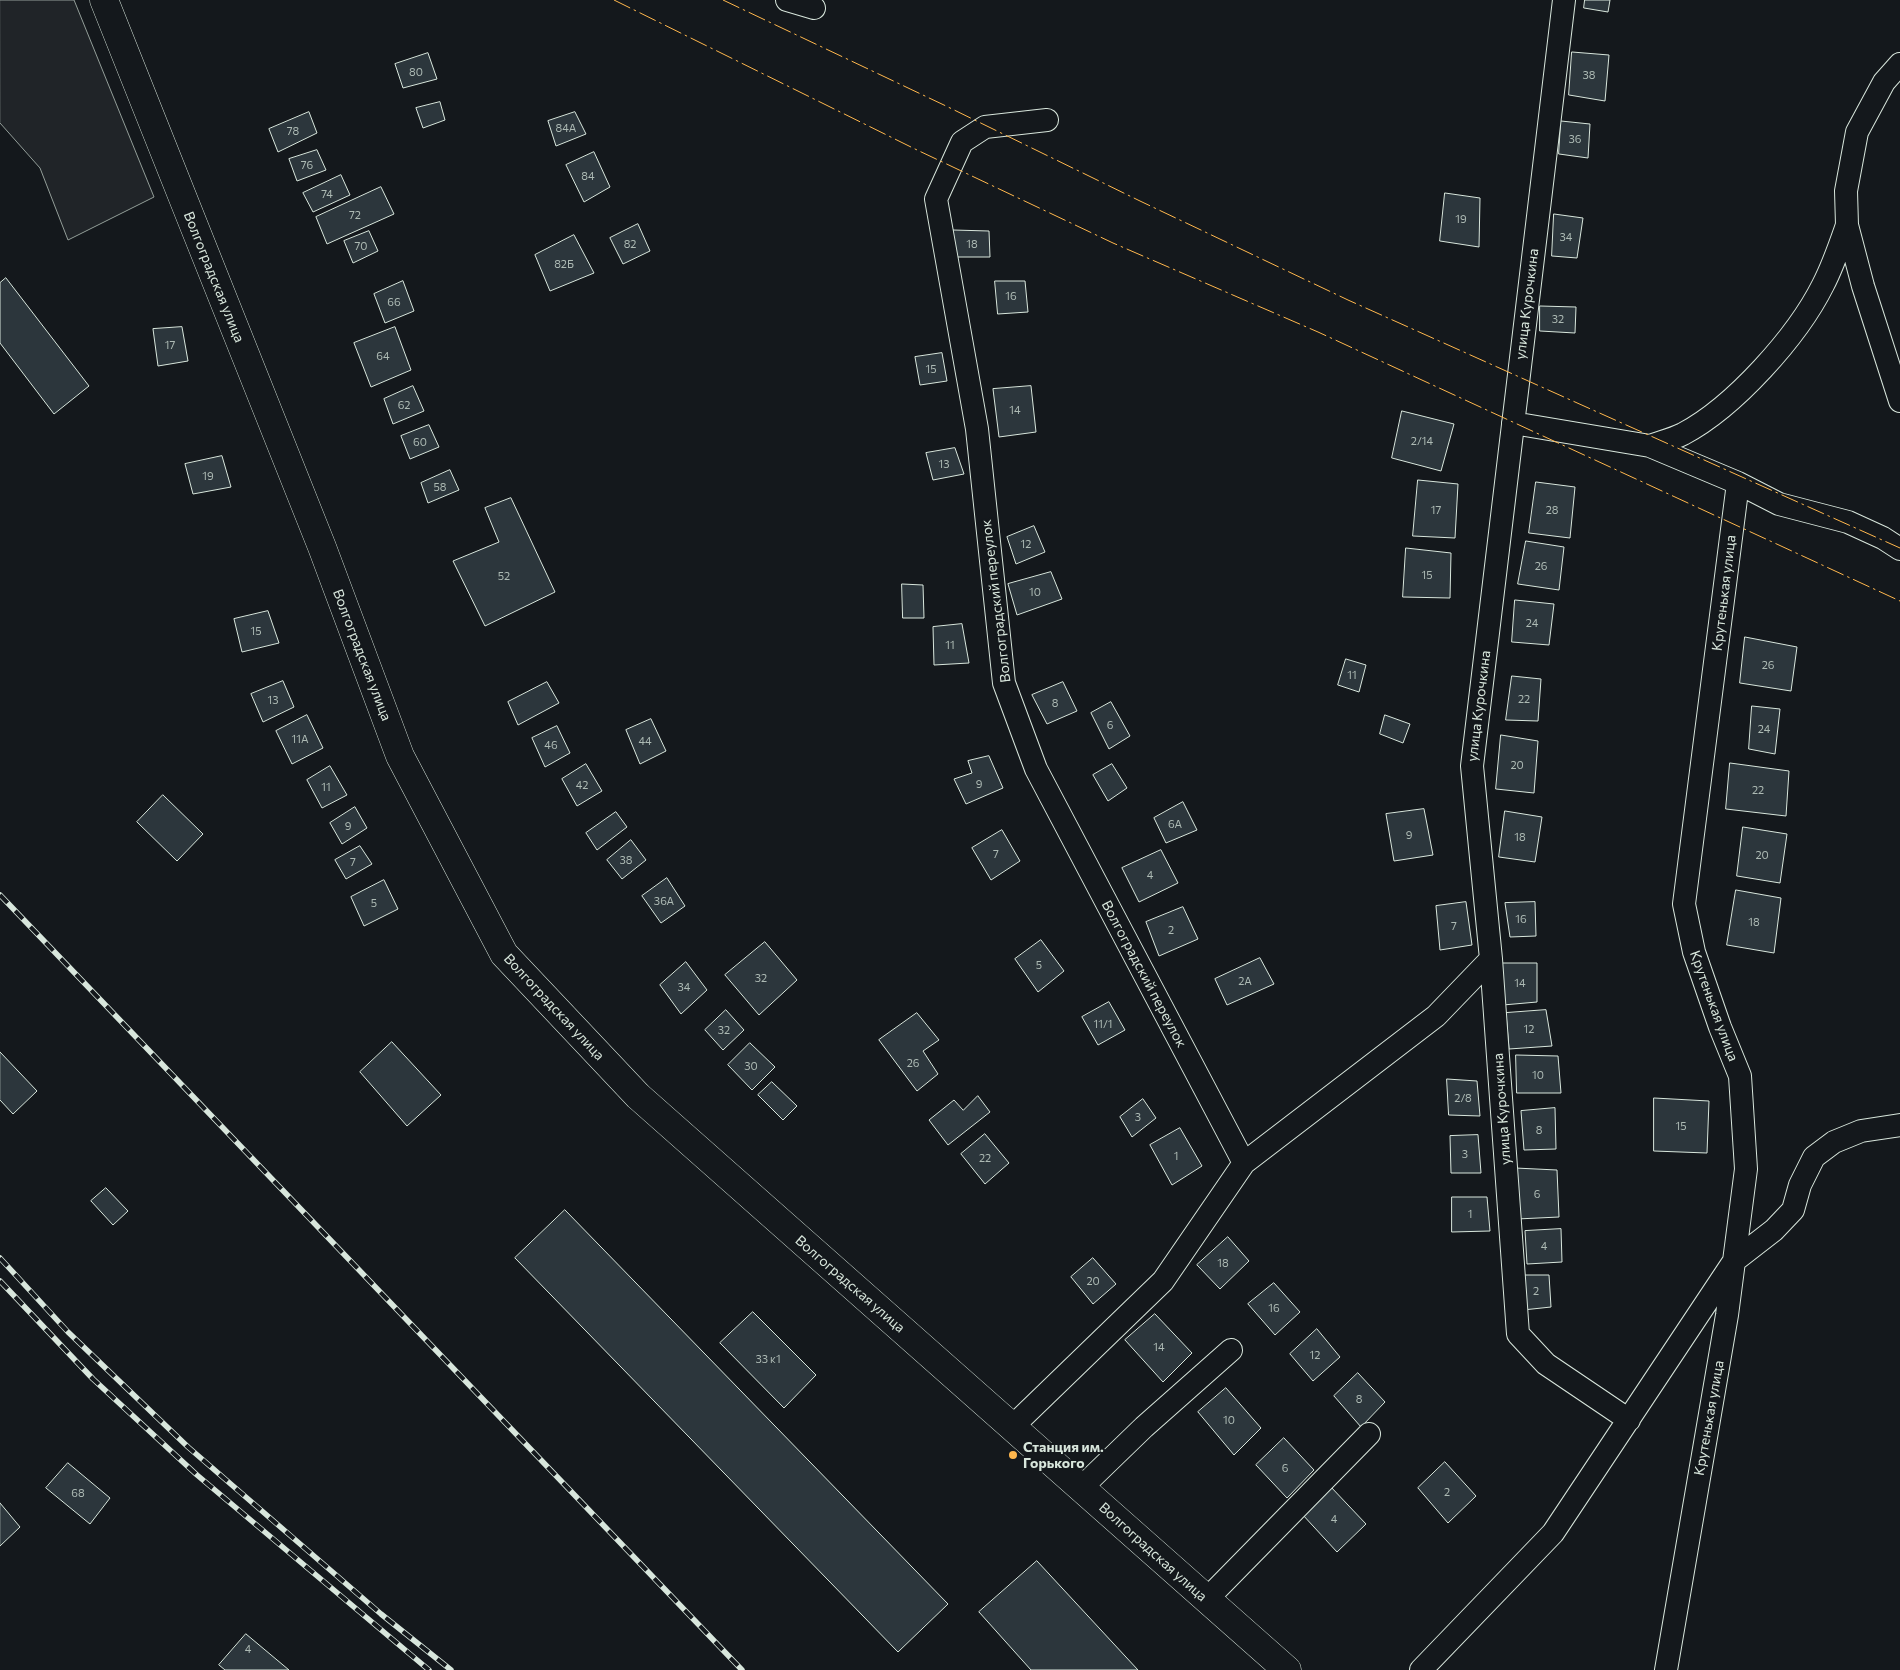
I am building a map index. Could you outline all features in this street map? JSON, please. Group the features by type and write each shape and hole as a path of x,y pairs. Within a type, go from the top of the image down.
{"main road":[{"name":"Волгоградская улица","path":"104,0 322,547 400,756 504,954 638,1096 1287,1670"}],"street":[{"path":"787,0 814,8"},
{"name":"улица Курочкина","path":"1564,0 1472,766 1491,959 1518,1334 1546,1364 1629,1420"},
{"path":"1900,64 1884,82 1857,132 1846,191 1847,225 1863,286 1900,401"},
{"name":"Волгоградский переулок","path":"1046,120 985,127 962,142 936,199 978,430 1004,683 1036,769 1244,1163"},
{"path":"1650,446 1682,435 1712,415 1740,391 1770,359 1804,317 1823,285 1847,225"},
{"path":"1513,423 1650,446 1738,483 1778,504 1848,522 1883,538 1900,549"},
{"name":"Крутенькая улица","path":"1666,1670 1725,1325 1746,1169 1740,1076 1720,1027 1694,952 1684,904 1738,483"},
{"path":"1012,1427 1163,1281 1244,1163 1436,1016 1491,959"},
{"path":"1421,1670 1553,1533 1734,1261 1774,1230 1793,1210 1800,1185 1814,1157 1834,1142 1861,1131 1900,1125"},
{"path":"1081,1488 1144,1427 1231,1350"},
{"path":"1207,1599 1369,1434"}],"shaded area":[{"path":"0,0 74,0 154,197 68,240 40,168 0,123"}],"building":[{"path":"1585,0 1610,0 1608,12 1584,8"},
{"path":"1572,52 1609,55 1605,101 1569,95"},
{"path":"428,53 437,79 403,88 395,64"},
{"path":"440,102 445,120 423,128 416,108"},
{"path":"309,112 317,133 278,152 269,129"},
{"path":"575,112 586,134 556,146 548,121"},
{"path":"1561,121 1590,124 1588,158 1559,154"},
{"path":"317,150 326,170 297,181 289,159"},
{"path":"594,152 610,187 584,202 566,165"},
{"path":"341,175 350,195 313,212 303,193"},
{"path":"381,187 394,214 327,244 316,217"},
{"path":"1445,193 1480,198 1479,247 1440,241"},
{"path":"1554,214 1583,218 1577,258 1552,256"},
{"path":"638,224 650,251 623,264 610,238"},
{"path":"953,230 989,231 990,257 955,257"},
{"path":"369,231 378,251 353,263 344,241"},
{"path":"574,235 594,273 550,291 535,255"},
{"path":"6,278 89,386 54,414 0,343 0,283"},
{"path":"403,281 414,311 385,323 374,294"},
{"path":"995,281 1025,281 1028,312 998,314"},
{"path":"1540,306 1576,307 1575,333 1540,331"},
{"path":"182,327 188,361 158,366 153,329"},
{"path":"395,327 411,370 371,387 354,343"},
{"path":"942,353 947,381 920,385 915,357"},
{"path":"413,386 424,411 393,424 384,399"},
{"path":"1031,386 1036,432 999,437 993,389"},
{"path":"1402,411 1454,424 1441,471 1392,458"},
{"path":"429,425 439,447 410,459 401,436"},
{"path":"955,448 964,474 933,480 926,453"},
{"path":"222,456 231,487 193,494 185,464"},
{"path":"450,470 459,490 428,503 421,483"},
{"path":"1418,480 1458,484 1455,538 1413,536"},
{"path":"1536,482 1575,487 1570,538 1529,533"},
{"path":"511,498 555,592 485,626 453,561 499,542 485,508"},
{"path":"1034,526 1045,552 1016,564 1007,537"},
{"path":"1526,541 1564,547 1559,590 1518,584"},
{"path":"1406,548 1451,553 1450,598 1403,597"},
{"path":"1051,572 1062,599 1017,615 1008,584"},
{"path":"902,584 923,585 924,618 903,618"},
{"path":"1515,600 1554,604 1549,645 1512,642"},
{"path":"268,611 279,643 242,652 234,619"},
{"path":"962,624 969,663 934,665 933,627"},
{"path":"1745,637 1797,647 1791,691 1740,683"},
{"path":"1346,659 1366,665 1359,692 1338,685"},
{"path":"1512,676 1541,679 1538,721 1506,720"},
{"path":"283,681 294,707 263,722 251,694"},
{"path":"547,682 559,703 518,725 508,702"},
{"path":"1063,682 1077,711 1047,724 1032,695"},
{"path":"1111,702 1130,736 1109,749 1091,713"},
{"path":"1752,706 1780,709 1775,754 1749,749"},
{"path":"307,715 323,748 292,764 276,731"},
{"path":"1385,715 1410,724 1403,743 1380,734"},
{"path":"651,719 666,751 640,764 626,730"},
{"path":"557,726 570,753 545,767 532,738"},
{"path":"1501,735 1538,741 1534,793 1496,789"},
{"path":"989,756 1003,788 966,804 954,779 972,773 968,761"},
{"path":"1730,763 1789,771 1786,816 1726,809"},
{"path":"586,764 602,791 577,806 562,779"},
{"path":"1112,764 1127,788 1108,801 1093,775"},
{"path":"330,766 347,795 322,808 307,780"},
{"path":"163,795 203,834 177,861 137,822"},
{"path":"1183,802 1197,830 1166,843 1154,818"},
{"path":"355,807 367,828 342,844 330,823"},
{"path":"1424,809 1433,855 1394,861 1386,814"},
{"path":"1505,811 1542,817 1535,862 1499,857"},
{"path":"616,812 627,827 597,850 586,833"},
{"path":"1743,827 1787,834 1780,883 1737,876"},
{"path":"1002,830 1020,861 991,880 972,848"},
{"path":"631,840 646,860 622,879 607,860"},
{"path":"360,846 372,864 346,879 335,860"},
{"path":"1161,850 1178,883 1139,902 1122,868"},
{"path":"667,878 685,906 661,923 642,896"},
{"path":"384,880 398,909 364,926 351,897"},
{"path":"1736,890 1781,898 1774,953 1727,945"},
{"path":"1466,902 1472,945 1440,950 1436,906"},
{"path":"1535,902 1536,936 1510,937 1505,903"},
{"path":"1183,907 1198,939 1159,956 1146,922"},
{"path":"1041,940 1064,971 1038,992 1015,959"},
{"path":"765,942 797,980 759,1015 725,975"},
{"path":"1260,958 1274,984 1227,1005 1215,979"},
{"path":"686,962 707,990 681,1014 660,985"},
{"path":"1502,963 1537,963 1537,1002 1503,1005"},
{"path":"1109,1002 1125,1030 1098,1045 1082,1017"},
{"path":"726,1010 744,1030 723,1050 705,1030"},
{"path":"1546,1010 1552,1046 1509,1049 1506,1013"},
{"path":"917,1013 939,1040 923,1051 938,1074 917,1091 879,1040"},
{"path":"392,1042 441,1095 407,1126 360,1072"},
{"path":"750,1043 775,1067 752,1090 728,1065"},
{"path":"0,1052 37,1091 13,1114 0,1100"},
{"path":"1516,1055 1558,1056 1561,1093 1517,1093"},
{"path":"1447,1079 1477,1081 1480,1116 1449,1115"},
{"path":"772,1082 797,1106 783,1120 758,1095"},
{"path":"978,1096 990,1112 948,1145 929,1120 954,1100 963,1110"},
{"path":"1654,1098 1709,1101 1707,1153 1654,1151"},
{"path":"1143,1099 1156,1118 1132,1137 1120,1117"},
{"path":"1555,1108 1556,1149 1524,1150 1521,1111"},
{"path":"1180,1128 1202,1166 1172,1185 1150,1145"},
{"path":"985,1134 1009,1163 985,1184 961,1154"},
{"path":"1478,1135 1481,1173 1451,1173 1450,1136"},
{"path":"1515,1168 1557,1170 1559,1217 1517,1219"},
{"path":"106,1188 128,1211 113,1225 91,1201"},
{"path":"1452,1197 1487,1197 1490,1231 1452,1232"},
{"path":"565,1210 948,1604 898,1652 515,1258"},
{"path":"1561,1229 1562,1262 1527,1264 1525,1231"},
{"path":"1228,1237 1249,1261 1220,1289 1197,1265"},
{"path":"1093,1258 1116,1284 1093,1304 1071,1277"},
{"path":"1521,1275 1549,1275 1551,1307 1523,1310"},
{"path":"1274,1283 1300,1312 1275,1335 1248,1304"},
{"path":"753,1312 816,1375 784,1408 720,1343"},
{"path":"1155,1314 1192,1353 1163,1382 1125,1340"},
{"path":"1317,1329 1340,1357 1313,1381 1290,1354"},
{"path":"1358,1373 1385,1402 1361,1427 1334,1396"},
{"path":"1226,1388 1261,1428 1234,1455 1198,1412"},
{"path":"1284,1438 1314,1470 1287,1498 1256,1465"},
{"path":"1445,1462 1476,1496 1448,1523 1418,1488"},
{"path":"68,1463 110,1498 90,1524 46,1488"},
{"path":"1330,1486 1366,1524 1337,1552 1302,1514"},
{"path":"0,1503 20,1527 0,1546"},
{"path":"1037,1561 1138,1670 1031,1670 979,1612"},
{"path":"246,1634 289,1670 225,1670 219,1665"}],"railway":[{"path":"0,895 742,1670"},
{"path":"0,1258 68,1332 188,1447 381,1614 451,1670"},
{"path":"0,1281 93,1379 197,1475 429,1670"}],"power":[{"path":"614,0 915,149 1113,243 1318,332 1900,601"},
{"path":"723,0 1348,300 1900,548"}],"place":[{"name":"Станция им. Горького","path":"1013,1455"}]}
